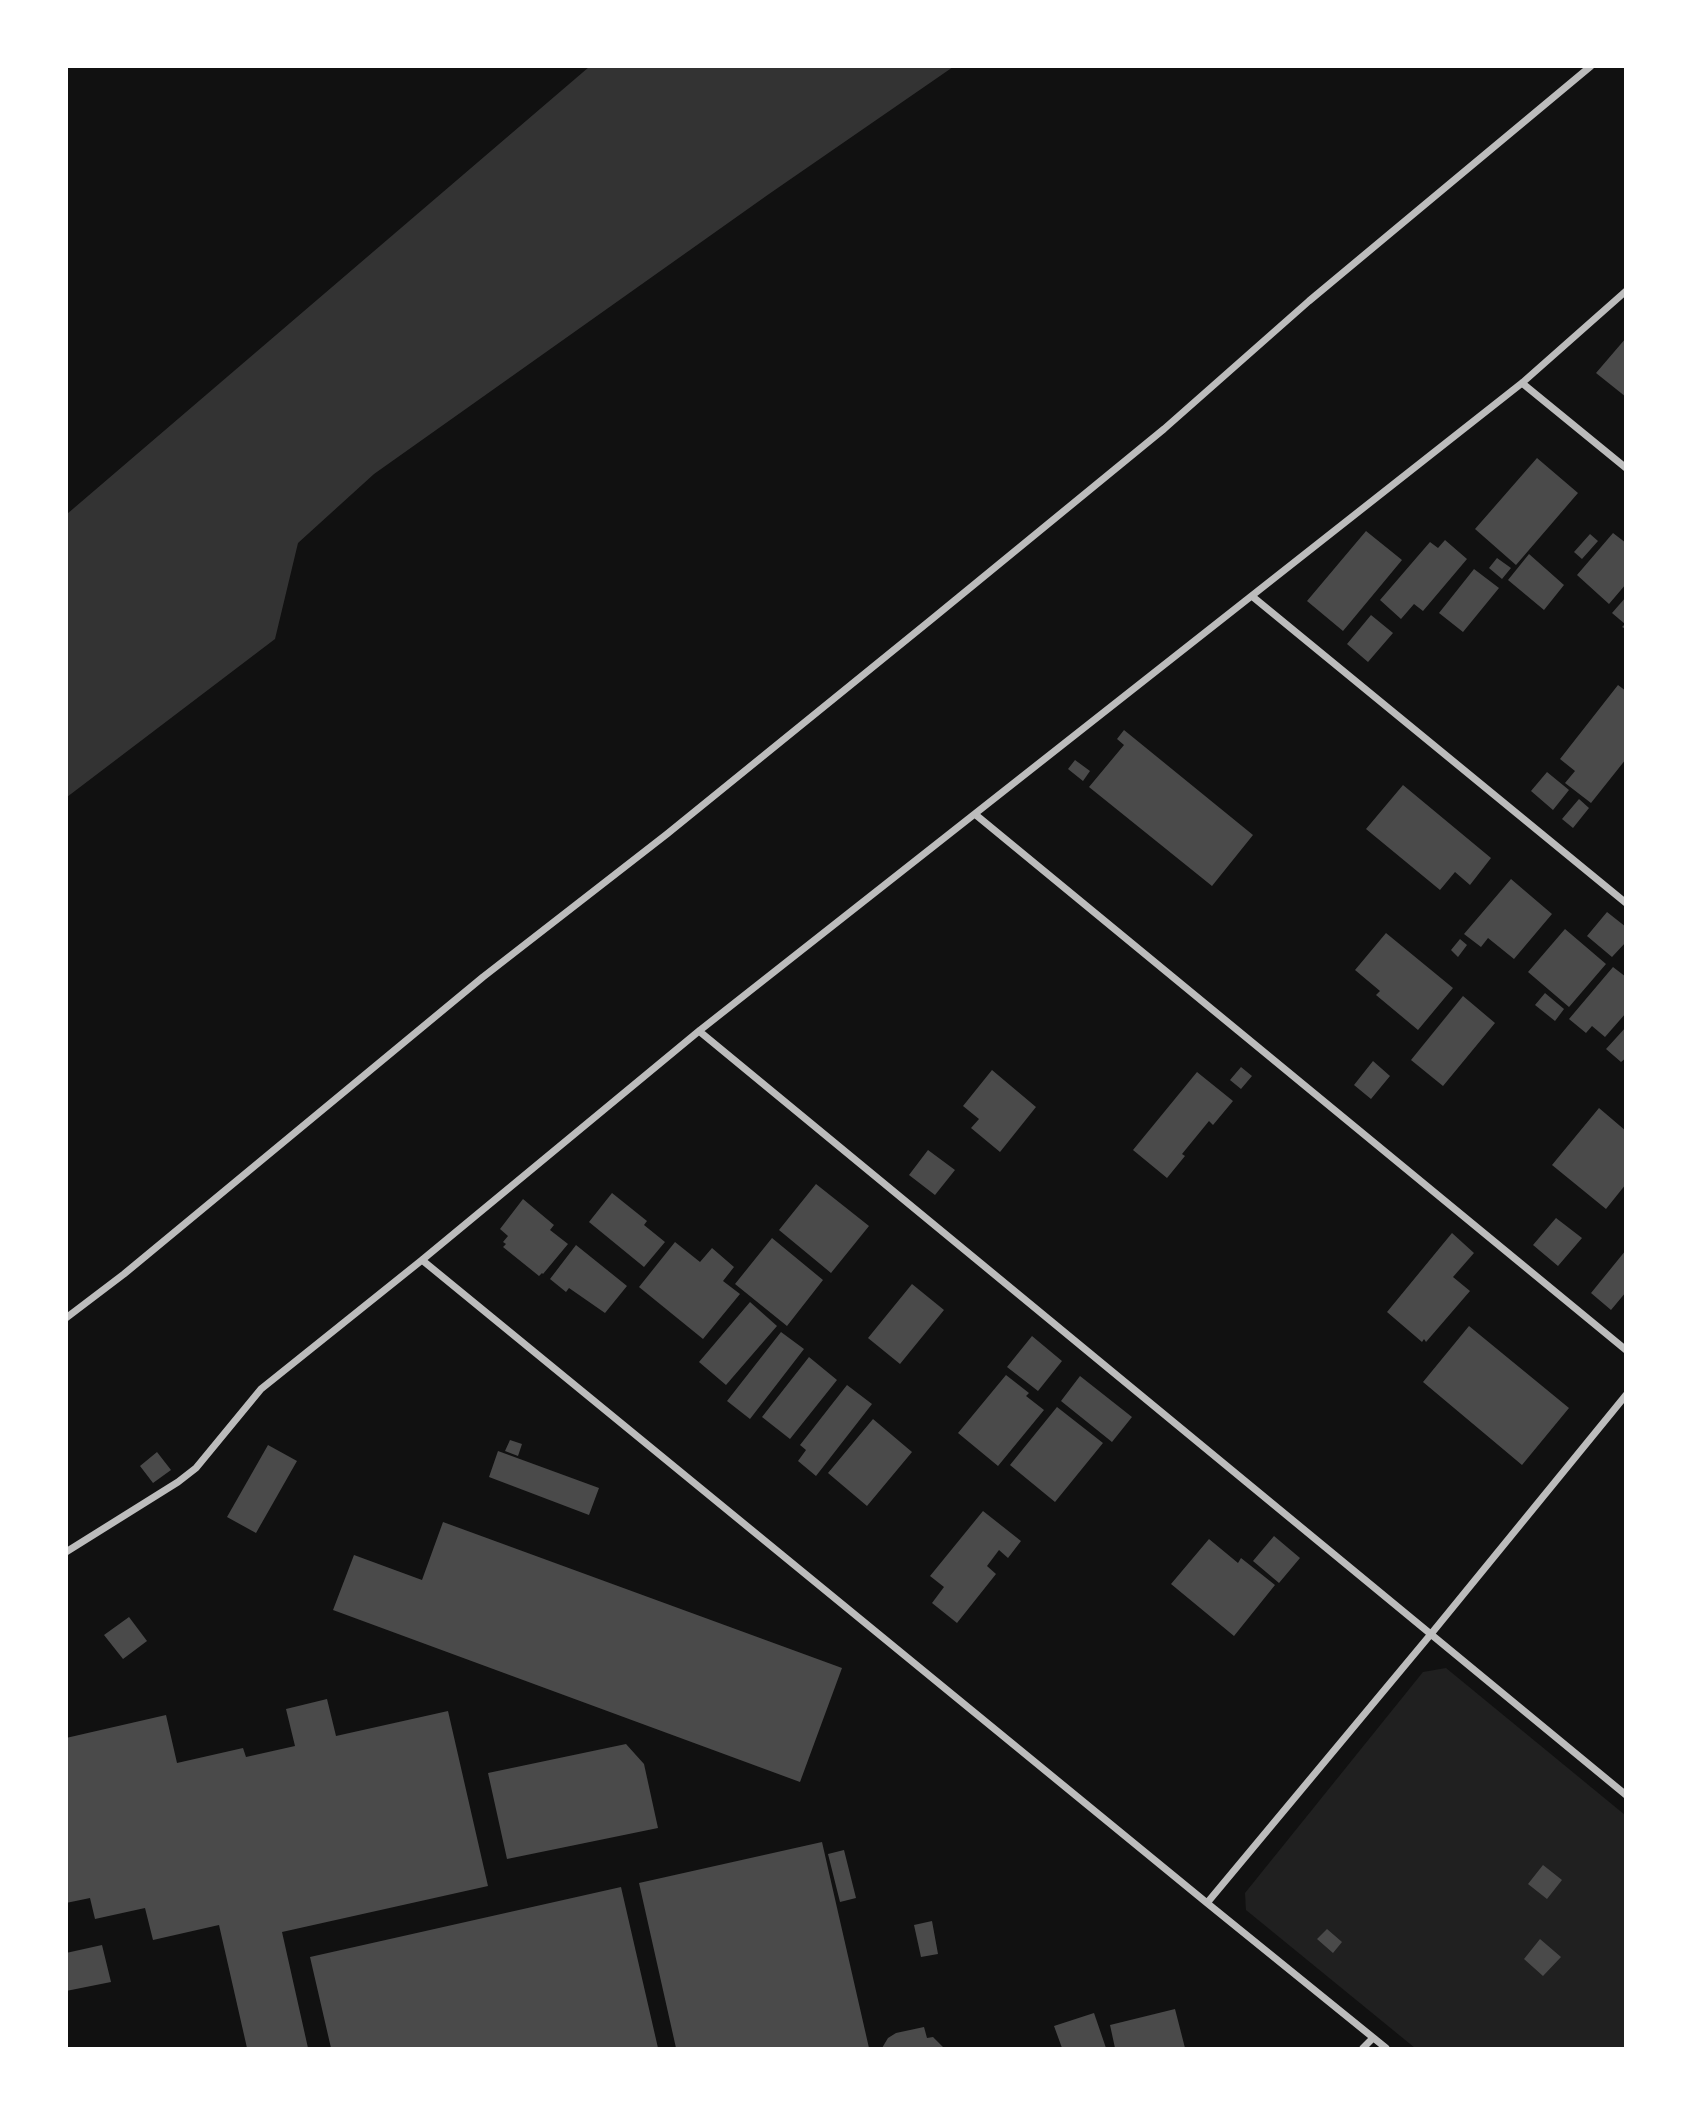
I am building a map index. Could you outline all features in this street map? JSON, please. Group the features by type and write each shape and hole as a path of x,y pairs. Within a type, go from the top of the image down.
{"street":[{"path":"66,1318 124,1274 483,976 667,834 996,567 1164,429 1309,301 1591,66"},
{"path":"66,1552 197,1468 261,1390 699,1031 1522,383 1626,291"},
{"path":"1522,383 1626,468"},
{"path":"1253,597 1626,903"},
{"path":"975,815 1626,1350"},
{"path":"699,1031 1626,1795"},
{"path":"422,1260 1386,2049"},
{"path":"1207,1903 1626,1395"},
{"path":"1363,2049 1373,2038"}],"shaded area":[{"path":"589,67 953,67 374,474 298,543 275,639 67,797 67,514"},
{"path":"1446,1668 1625,1815 1625,2048 1415,2048 1246,1910 1245,1893 1423,1672"}],"building":[{"path":"1626,338 1626,397 1596,373"},
{"path":"1537,458 1578,493 1516,565 1475,529"},
{"path":"1366,531 1402,560 1343,631 1307,601"},
{"path":"1613,533 1626,543 1626,584 1609,604 1577,575"},
{"path":"1590,534 1598,541 1582,559 1574,552"},
{"path":"1445,540 1467,559 1423,611 1414,604 1401,619 1380,600 1430,542 1438,548"},
{"path":"1529,554 1564,585 1544,610 1508,580"},
{"path":"1497,558 1511,568 1502,579 1489,568"},
{"path":"1474,569 1499,588 1463,632 1439,613"},
{"path":"1626,597 1626,629 1622,627 1625,624 1612,613"},
{"path":"1371,615 1393,633 1368,662 1347,644"},
{"path":"1618,685 1626,691 1626,759 1591,803 1565,783 1575,771 1560,759"},
{"path":"1124,730 1253,835 1212,886 1089,787 1124,745 1117,739"},
{"path":"1075,760 1090,771 1083,781 1068,769"},
{"path":"1547,772 1569,790 1553,810 1531,791"},
{"path":"1403,785 1491,858 1470,885 1455,872 1440,890 1366,829"},
{"path":"1579,799 1589,808 1573,828 1562,819"},
{"path":"1511,879 1552,914 1514,959 1488,938 1481,947 1464,934"},
{"path":"1607,912 1626,927 1626,942 1612,957 1587,936"},
{"path":"1565,929 1606,964 1569,1007 1528,972"},
{"path":"1386,933 1453,988 1418,1030 1376,995 1380,991 1355,970"},
{"path":"1460,939 1467,945 1458,957 1451,950"},
{"path":"1613,967 1626,977 1626,1013 1605,1037 1592,1026 1586,1033 1569,1019"},
{"path":"1545,993 1564,1009 1555,1021 1535,1005"},
{"path":"1463,996 1495,1023 1443,1086 1411,1060"},
{"path":"1626,1027 1626,1058 1621,1062 1606,1049"},
{"path":"1373,1061 1390,1076 1371,1099 1354,1085"},
{"path":"1241,1067 1252,1076 1241,1089 1230,1080"},
{"path":"992,1070 1036,1107 1000,1152 971,1128 979,1119 963,1106"},
{"path":"1197,1072 1233,1101 1213,1125 1209,1121 1182,1154 1185,1156 1167,1178 1133,1150"},
{"path":"1599,1108 1626,1131 1626,1184 1606,1209 1552,1165"},
{"path":"928,1150 955,1170 935,1195 909,1175"},
{"path":"816,1184 869,1226 831,1273 779,1230"},
{"path":"612,1193 647,1221 644,1225 665,1242 644,1267 589,1222"},
{"path":"523,1199 554,1225 550,1230 568,1244 539,1276 503,1247 508,1236 500,1229"},
{"path":"1556,1218 1582,1238 1558,1266 1533,1245"},
{"path":"1452,1233 1474,1253 1453,1277 1470,1291 1426,1342 1424,1339 1422,1342 1387,1312"},
{"path":"772,1238 823,1280 787,1326 735,1284"},
{"path":"675,1242 700,1262 712,1248 734,1267 723,1281 740,1294 703,1339 639,1287"},
{"path":"576,1245 627,1286 605,1313 569,1288 566,1292 550,1279"},
{"path":"1626,1250 1626,1292 1611,1310 1591,1293"},
{"path":"912,1284 944,1310 900,1364 868,1338"},
{"path":"750,1302 777,1326 726,1385 699,1362"},
{"path":"1469,1326 1569,1408 1522,1465 1423,1382"},
{"path":"781,1332 804,1349 750,1419 727,1401"},
{"path":"1032,1336 1062,1361 1038,1391 1007,1367"},
{"path":"809,1357 837,1380 790,1439 762,1417"},
{"path":"1006,1375 1029,1393 1026,1396 1044,1410 998,1466 958,1433"},
{"path":"1080,1376 1132,1417 1112,1442 1061,1401"},
{"path":"847,1385 872,1404 816,1476 798,1461 806,1450 800,1445"},
{"path":"1057,1407 1103,1443 1055,1502 1010,1465"},
{"path":"873,1419 912,1452 867,1506 828,1473"},
{"path":"510,1440 522,1444 518,1456 505,1451"},
{"path":"268,1445 297,1461 256,1533 227,1517"},
{"path":"498,1451 599,1488 589,1515 489,1477"},
{"path":"157,1452 171,1470 153,1483 140,1466"},
{"path":"983,1511 1021,1541 1008,1558 999,1550 987,1566 996,1574 957,1623 932,1603 944,1587 930,1576"},
{"path":"443,1522 842,1668 800,1782 333,1610 354,1555 422,1580"},
{"path":"1274,1536 1300,1558 1279,1583 1253,1561"},
{"path":"1209,1539 1238,1563 1241,1558 1275,1585 1234,1636 1171,1584"},
{"path":"129,1617 147,1641 123,1659 104,1635"},
{"path":"327,1699 336,1736 448,1711 488,1886 282,1932 308,2048 247,2048 219,1925 153,1940 145,1908 95,1919 90,1898 66,1903 66,1738 166,1715 177,1763 243,1748 246,1757 295,1746 286,1709"},
{"path":"626,1744 644,1764 658,1828 507,1859 488,1773"},
{"path":"822,1842 869,2048 676,2048 639,1883"},
{"path":"844,1850 856,1898 840,1902 828,1854"},
{"path":"1543,1865 1562,1880 1547,1899 1528,1884"},
{"path":"621,1887 658,2048 331,2048 310,1957"},
{"path":"932,1921 938,1954 921,1957 914,1925"},
{"path":"1327,1929 1342,1942 1333,1953 1317,1939"},
{"path":"1540,1939 1561,1957 1543,1976 1524,1959"},
{"path":"102,1945 111,1982 66,1991 66,1953"},
{"path":"1175,2009 1185,2048 1115,2048 1110,2025"},
{"path":"1094,2013 1106,2048 1062,2048 1054,2026"},
{"path":"924,2027 927,2038 933,2037 944,2048 882,2048 888,2038 896,2033"}]}
